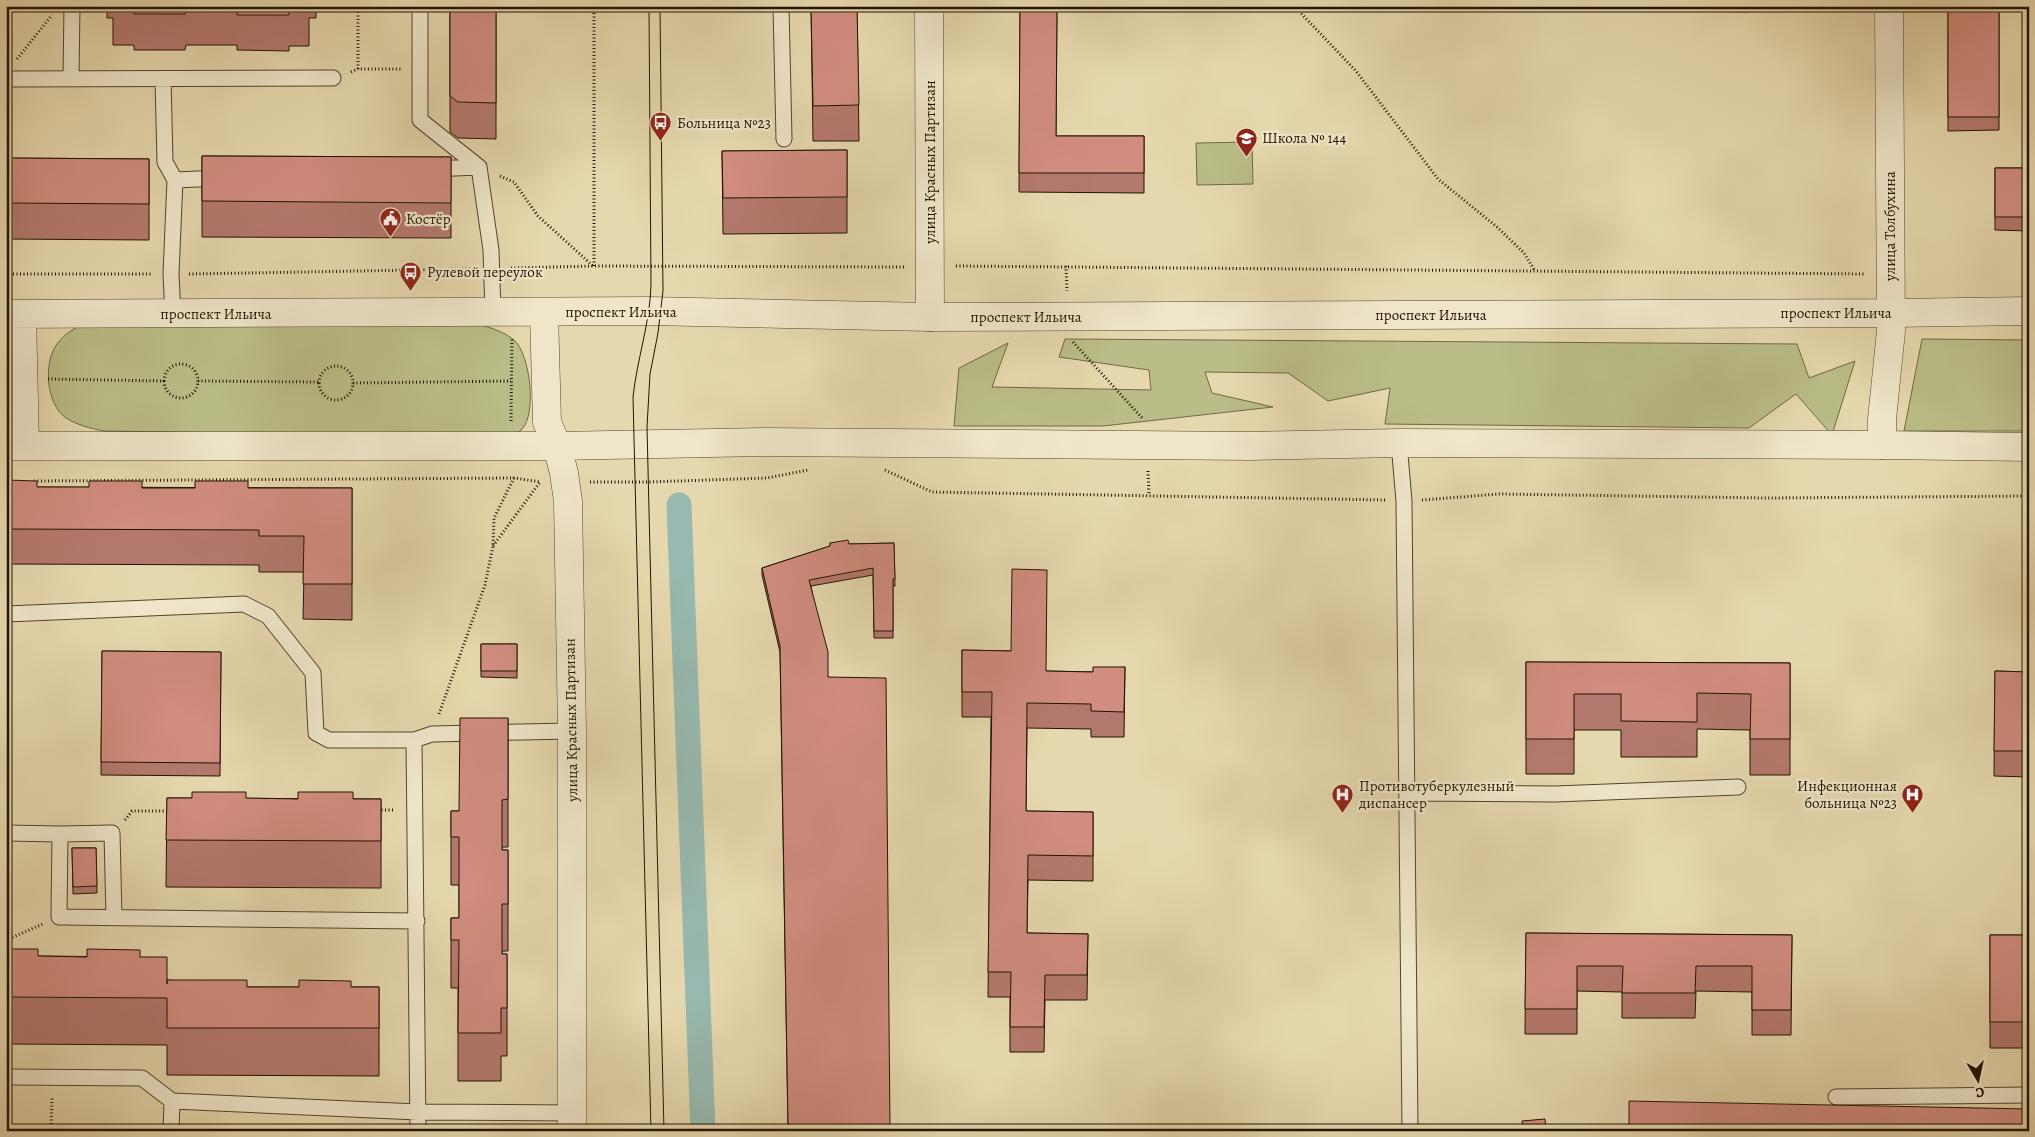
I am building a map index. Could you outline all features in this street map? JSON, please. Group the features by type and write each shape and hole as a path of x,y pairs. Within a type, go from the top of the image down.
{"street":[{"name":"улица Красных Партизан","path":"929,6 930,317"},
{"name":"улица Толбухина","path":"1882,445 1882,419 1891,331 1889,6"},
{"name":"проспект Ильича","path":"2029,311 930,317 661,311 173,315 14,314 16,446 557,446 763,442 1251,446 1399,443 2029,447"},
{"name":"улица Красных Партизан","path":"544,312 547,422 557,446 564,473 568,501 572,731 572,1122"}],"lane":[{"path":"71,79 72,6"},
{"path":"420,6 420,120 479,167 491,250 494,312"},
{"path":"781,6 784,139"},
{"path":"9,73 71,79 334,78"},
{"path":"163,79 164,162 175,180 171,274 173,315"},
{"path":"420,169 479,167"},
{"path":"175,180 234,178"},
{"path":"1399,443 1404,501 1410,1131"},
{"path":"6,614 244,604 268,616 313,673 316,732 329,740 414,740 432,734 572,731"},
{"path":"414,740 418,1131"},
{"path":"1407,793 1555,794 1738,787"},
{"path":"6,833 112,833 114,918"},
{"path":"60,834 59,917 417,921"},
{"path":"6,1077 142,1078 172,1101 418,1112 572,1122"},
{"path":"1836,1097 2029,1095"},
{"path":"171,1131 172,1101"}],"path":[{"path":"358,6 358,69"},
{"path":"479,167 514,182 538,216 594,266 594,6"},
{"path":"1294,6 1356,71 1438,179 1497,226 1524,252 1536,272"},
{"path":"9,73 52,14"},
{"path":"334,78 358,69 420,68"},
{"path":"1066,266 1066,293"},
{"path":"1067,336 1147,423"},
{"path":"512,337 510,381 512,425"},
{"path":"183,364 195,372 198,381 192,394 182,398 170,394 165,387 164,381 166,374 172,367 183,364"},
{"path":"337,366 348,371 353,383 351,391 347,396 334,400 325,396 320,390 319,382 323,371 328,367 337,366"},
{"path":"48,380 164,381"},
{"path":"198,381 319,382"},
{"path":"353,383 510,381"},
{"path":"1148,464 1148,495"},
{"path":"880,468 932,492 1404,501 1498,494 1766,498 2029,496"},
{"path":"432,734 485,585 494,546 494,518 515,478 514,469"},
{"path":"583,482 767,478 811,470"},
{"path":"26,481 515,478 540,482 494,546"},
{"path":"376,810 415,810"},
{"path":"112,833 132,811 171,811"},
{"path":"6,940 59,917"},
{"path":"51,1131 52,1077"}],"green space":[{"path":"1252,142 1253,184 1197,185 1196,143"},
{"path":"88,322 481,325 507,335 520,348 525,359 530,385 527,421 518,433 509,437 103,431 79,424 66,418 59,412 54,403 49,383 48,372 50,362 57,344 71,331"},
{"path":"1065,339 1797,344 1809,378 1855,361 1832,435 1796,394 1749,428 1385,424 1390,388 1328,401 1288,373 1205,372 1212,393 1273,407 1103,426 954,426 959,368 1008,343 992,387 1151,390 1149,370 1059,357"},
{"path":"1922,339 2029,340 2029,431 1904,431"}],"building":[{"path":"113,6 309,6 309,10 289,10 289,15 237,15 237,10 186,10 185,14 134,14 134,9 113,9"},
{"path":"450,6 496,6 496,103 458,102 450,96"},
{"path":"811,6 857,6 859,105 813,106"},
{"path":"1020,6 1057,6 1056,136 1144,136 1144,173 1019,173"},
{"path":"1948,6 1999,6 1999,117 1948,117"},
{"path":"847,150 847,197 723,198 722,151"},
{"path":"202,156 451,157 451,203 202,201"},
{"path":"6,158 149,159 149,204 6,203"},
{"path":"1995,168 2029,168 2029,217 1995,217"},
{"path":"6,480 37,481 37,487 89,487 89,481 142,481 142,488 195,488 195,481 248,481 248,488 352,488 352,584 303,584 304,536 259,536 259,530 6,529"},
{"path":"848,540 849,544 894,543 893,631 874,631 873,568 809,580 828,652 828,677 886,678 890,1131 793,1131 788,1123 780,646 762,568 830,546 830,543"},
{"path":"1012,569 1047,570 1046,671 1093,672 1093,667 1125,667 1124,712 1091,711 1091,704 1027,703 1026,811 1093,812 1093,856 1028,855 1027,933 1088,934 1087,975 1045,975 1044,1027 1010,1027 1011,972 988,972 992,692 962,692 962,650 1011,651"},
{"path":"481,644 517,644 517,671 481,671"},
{"path":"102,651 221,652 220,763 101,762"},
{"path":"1526,662 1790,663 1790,739 1750,739 1751,694 1697,693 1697,722 1621,721 1621,694 1574,694 1574,739 1526,739"},
{"path":"1995,671 2029,672 2029,751 1994,751"},
{"path":"460,718 508,718 508,799 502,800 502,850 508,850 508,904 502,904 502,954 507,954 507,1008 501,1008 501,1033 458,1033 459,940 451,940 451,918 459,918 459,837 451,837 451,811 459,811"},
{"path":"192,792 246,792 246,798 298,799 298,792 353,792 353,799 381,799 381,841 166,840 167,798 192,798"},
{"path":"72,848 96,848 97,886 73,887"},
{"path":"1526,933 1792,935 1791,1010 1752,1010 1752,966 1696,966 1695,993 1622,993 1623,966 1577,966 1577,1009 1525,1009"},
{"path":"1990,935 2029,935 2029,1022 1990,1022"},
{"path":"6,949 38,949 38,956 87,957 87,949 140,950 140,957 167,957 167,980 247,980 247,987 299,987 299,980 351,981 351,987 379,987 379,1028 167,1028 167,998 6,997"},
{"path":"1629,1101 2029,1109 2029,1131 1629,1131"},
{"path":"1545,1119 1546,1131 1523,1131 1522,1121"}],"waterway":[{"path":"679,505 703,1131"}],"tram line":[{"path":"649,6 651,285 633,397 651,1131"},
{"path":"660,6 663,291 658,333 650,374 647,427 664,1131"}],"place":[{"name":"Больница №23","path":"661,142"},
{"name":"Школа № 144","path":"1246,157"},
{"name":"Костёр","path":"390,238"},
{"name":"Рулевой переулок","path":"411,291"},
{"name":"Противотуберкулезный диспансер","path":"1343,814"},
{"name":"Инфекционная больница №23","path":"1913,814"}]}
